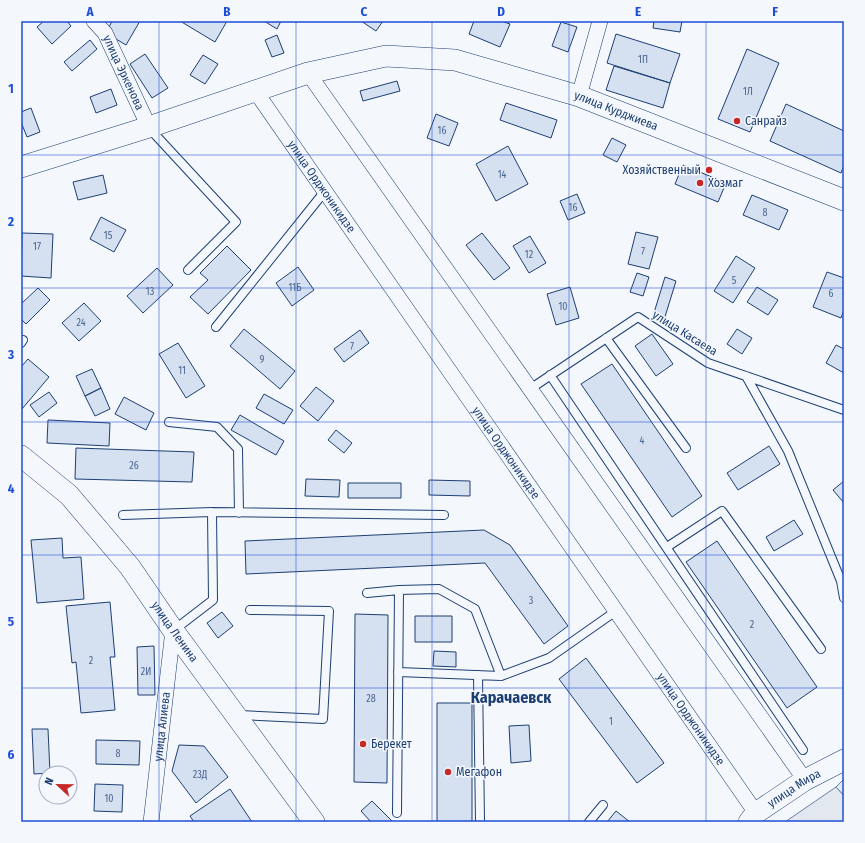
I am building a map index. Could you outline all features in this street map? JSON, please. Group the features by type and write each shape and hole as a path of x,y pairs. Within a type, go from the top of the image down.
{"street":[{"name":"улица Эркенова","path":"94,21 105,33 149,127"},
{"path":"579,96 600,21"},
{"name":"улица Курджиева","path":"308,73 386,56 455,60 579,96 844,200"},
{"path":"21,167 256,92 308,73 805,780"},
{"name":"улица Орджоникидзе","path":"256,92 616,611 752,818"},
{"name":"улица Ленина","path":"21,456 69,495 130,568 173,630 314,822"},
{"name":"улица Алиева","path":"151,822 173,630"},
{"name":"улица Мира","path":"752,818 805,780 844,760"}],"lane":[{"path":"149,127 236,222 188,270"},
{"path":"216,327 325,191"},
{"name":"улица Касаева","path":"530,389 638,317 708,363 844,410"},
{"path":"606,338 686,448"},
{"path":"550,375 803,750"},
{"path":"746,376 788,451 841,581 844,598"},
{"path":"169,422 217,427 238,449 239,513"},
{"path":"667,548 722,511 821,649"},
{"path":"173,630 213,600 212,512"},
{"path":"123,514 212,512 444,515"},
{"path":"367,593 399,590 439,589 475,609 501,676"},
{"path":"397,813 399,590"},
{"path":"235,715 323,719 329,611 250,610"},
{"path":"398,672 501,676 549,658 616,611"},
{"path":"478,675 480,822"},
{"path":"590,822 603,805"}],"shaded area":[{"path":"844,779 844,796 836,787"},
{"path":"836,787 844,796 844,822 785,822"}],"building":[{"path":"44,21 67,21 71,26 52,44 37,27"},
{"path":"112,21 140,21 126,45 106,33"},
{"path":"180,21 227,21 215,42"},
{"path":"264,21 281,21 277,29"},
{"path":"361,21 383,21 376,31"},
{"path":"474,21 501,21 510,24 500,47 469,34"},
{"path":"654,21 682,21 680,32 653,28"},
{"path":"561,22 577,27 568,52 552,46"},
{"path":"616,34 680,54 670,83 607,63"},
{"path":"277,35 284,53 272,57 265,40"},
{"path":"90,40 97,49 72,71 64,62"},
{"path":"747,49 779,63 750,132 718,119"},
{"path":"145,54 168,88 152,98 130,64"},
{"path":"203,55 218,64 205,84 190,75"},
{"path":"614,66 670,83 663,108 606,90"},
{"path":"397,81 400,91 363,101 360,91"},
{"path":"111,89 117,105 96,113 90,97"},
{"path":"506,103 557,120 551,138 500,120"},
{"path":"786,104 844,131 844,165 841,173 770,141"},
{"path":"31,108 40,132 27,137 21,122 21,112"},
{"path":"436,114 458,123 449,146 427,138"},
{"path":"612,138 626,145 617,162 603,155"},
{"path":"508,146 528,184 496,201 476,164"},
{"name":"Хозмаг","path":"683,165 726,183 718,202 675,184"},
{"path":"103,175 107,193 78,200 73,182"},
{"path":"577,194 585,213 568,220 560,201"},
{"path":"752,195 788,210 779,230 743,215"},
{"path":"101,217 126,230 114,252 90,239"},
{"path":"636,232 658,237 649,269 628,264"},
{"path":"22,233 53,234 51,278 21,276"},
{"path":"482,233 510,268 494,280 466,245"},
{"path":"530,236 546,263 529,273 513,246"},
{"path":"227,246 251,270 208,314 190,297 208,280 200,273"},
{"path":"736,256 755,268 733,303 714,291"},
{"path":"298,267 314,290 292,306 276,283"},
{"path":"157,268 173,285 143,313 127,296"},
{"path":"827,272 844,278 844,310 841,318 813,307"},
{"path":"637,273 649,277 643,296 630,292"},
{"path":"665,277 676,281 664,320 653,316"},
{"path":"570,287 579,318 556,325 547,294"},
{"path":"757,287 778,300 768,315 747,302"},
{"path":"38,288 50,300 26,324 21,319 21,304"},
{"path":"84,303 101,321 79,341 62,323"},
{"path":"244,329 295,371 280,389 230,346"},
{"path":"737,329 752,338 742,354 727,344"},
{"path":"360,330 369,343 344,362 334,349"},
{"path":"652,334 673,364 656,376 635,346"},
{"path":"178,343 205,386 186,398 159,354"},
{"path":"836,345 844,349 844,373 826,363"},
{"path":"28,359 49,377 22,409 21,367"},
{"path":"612,364 702,496 672,517 581,384"},
{"path":"92,369 101,388 85,396 76,376"},
{"path":"316,387 334,401 318,421 300,406"},
{"path":"101,388 110,409 95,416 85,396"},
{"path":"49,392 57,403 39,417 30,405"},
{"path":"264,394 293,410 284,424 256,408"},
{"path":"124,397 154,413 146,430 115,414"},
{"path":"240,415 284,441 276,455 231,430"},
{"path":"48,420 110,423 109,446 47,443"},
{"path":"336,430 352,443 344,453 328,440"},
{"path":"769,446 780,464 738,490 727,473"},
{"path":"76,448 194,452 192,482 75,479"},
{"path":"306,479 340,480 339,497 305,496"},
{"path":"429,480 470,481 470,496 429,495"},
{"path":"844,481 844,503 833,490"},
{"path":"348,483 401,483 401,498 348,498"},
{"path":"794,520 803,534 774,551 766,537"},
{"path":"484,530 510,545 568,626 544,644 485,563 246,574 245,541"},
{"path":"62,538 63,558 81,557 84,599 37,603 31,540"},
{"path":"717,541 817,687 787,708 686,562"},
{"path":"110,602 115,657 110,657 115,710 81,713 76,662 72,663 66,606"},
{"path":"222,612 233,626 218,638 207,623"},
{"path":"355,614 388,615 387,783 354,782"},
{"path":"415,616 452,616 452,642 415,642"},
{"path":"154,646 155,695 138,695 137,647"},
{"path":"434,651 456,652 456,667 433,666"},
{"path":"586,658 664,763 637,783 559,679"},
{"path":"437,703 472,703 472,822 437,822"},
{"path":"529,725 531,761 511,763 509,726"},
{"path":"32,729 48,729 50,765 38,765 38,774 34,774"},
{"path":"96,740 140,741 139,765 96,764"},
{"path":"179,745 204,746 228,777 196,803 172,771"},
{"path":"95,784 123,785 122,812 94,811"},
{"path":"230,789 252,822 194,822 190,816"},
{"path":"372,801 393,822 371,822 361,811"},
{"path":"616,811 630,822 607,822"}],"place":[{"name":"Санрайз","path":"737,121"},
{"name":"Хозяйственный","path":"709,170"},
{"name":"Хозмаг","path":"700,183"},
{"name":"Берекет","path":"363,744"},
{"name":"Мегафон","path":"448,772"}],"district":[{"name":"Карачаевск","path":"511,697"}]}
